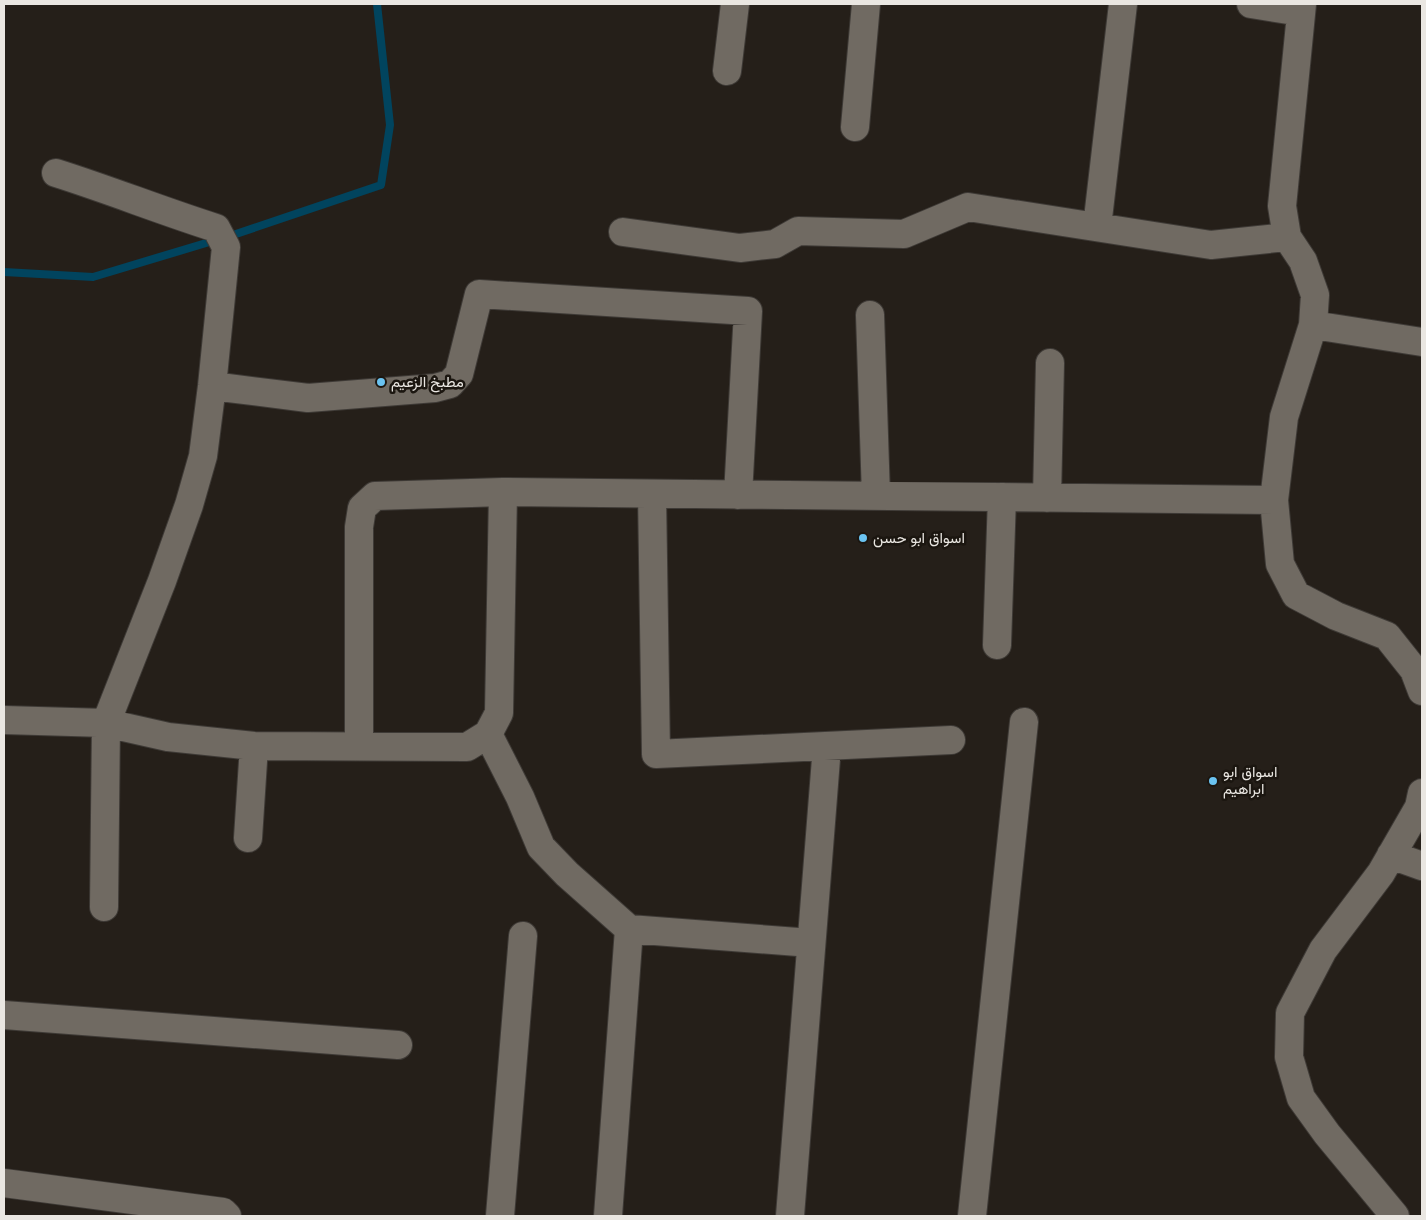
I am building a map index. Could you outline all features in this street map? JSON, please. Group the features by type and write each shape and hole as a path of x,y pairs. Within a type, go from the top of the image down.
{"street":[{"path":"727,71 735,4"},
{"path":"855,127 866,4"},
{"path":"1097,227 1123,4"},
{"path":"1251,4 1302,8 1282,206 1287,237 1303,261 1314,295 1313,325 1284,417 1274,500 1280,564 1296,595 1336,616 1387,636 1414,670 1422,691"},
{"path":"56,173 163,212 221,237 212,386 203,456 189,505 148,618 106,722 104,906"},
{"path":"623,232 740,248 775,244 798,231 904,234 968,207 1211,245 1287,237"},
{"path":"212,386 308,398 435,388 450,384 460,374 479,294 748,311 738,495"},
{"path":"870,315 876,496"},
{"path":"1313,325 1422,342"},
{"path":"1047,498 1050,363"},
{"path":"359,746 359,527 362,508 375,496 503,492 1274,500"},
{"path":"4,720 106,722 168,737 254,746 467,747 488,734 498,714 503,492"},
{"path":"652,494 656,754 951,740"},
{"path":"997,645 1002,497"},
{"path":"972,1216 1024,722"},
{"path":"488,734 520,797 541,847 566,874 629,929 811,943"},
{"path":"248,838 254,746"},
{"path":"790,1216 827,746"},
{"path":"1395,1216 1327,1134 1301,1098 1289,1057 1290,1012 1323,950 1381,873 1419,806 1422,793"},
{"path":"1391,855 1422,866"},
{"path":"608,1216 629,929"},
{"path":"500,1216 522,936"},
{"path":"4,1015 398,1045"},
{"path":"4,1183 223,1212 227,1216"}],"waterway":[{"path":"227,237 381,185 390,125 377,4"},
{"path":"4,272 93,277 216,240"}],"place":[{"name":"مطبخ الزعيم","path":"381,382"},
{"name":"اسواق ابو حسن","path":"863,538"},
{"name":"اسواق ابو ابراهيم","path":"1213,781"}]}
